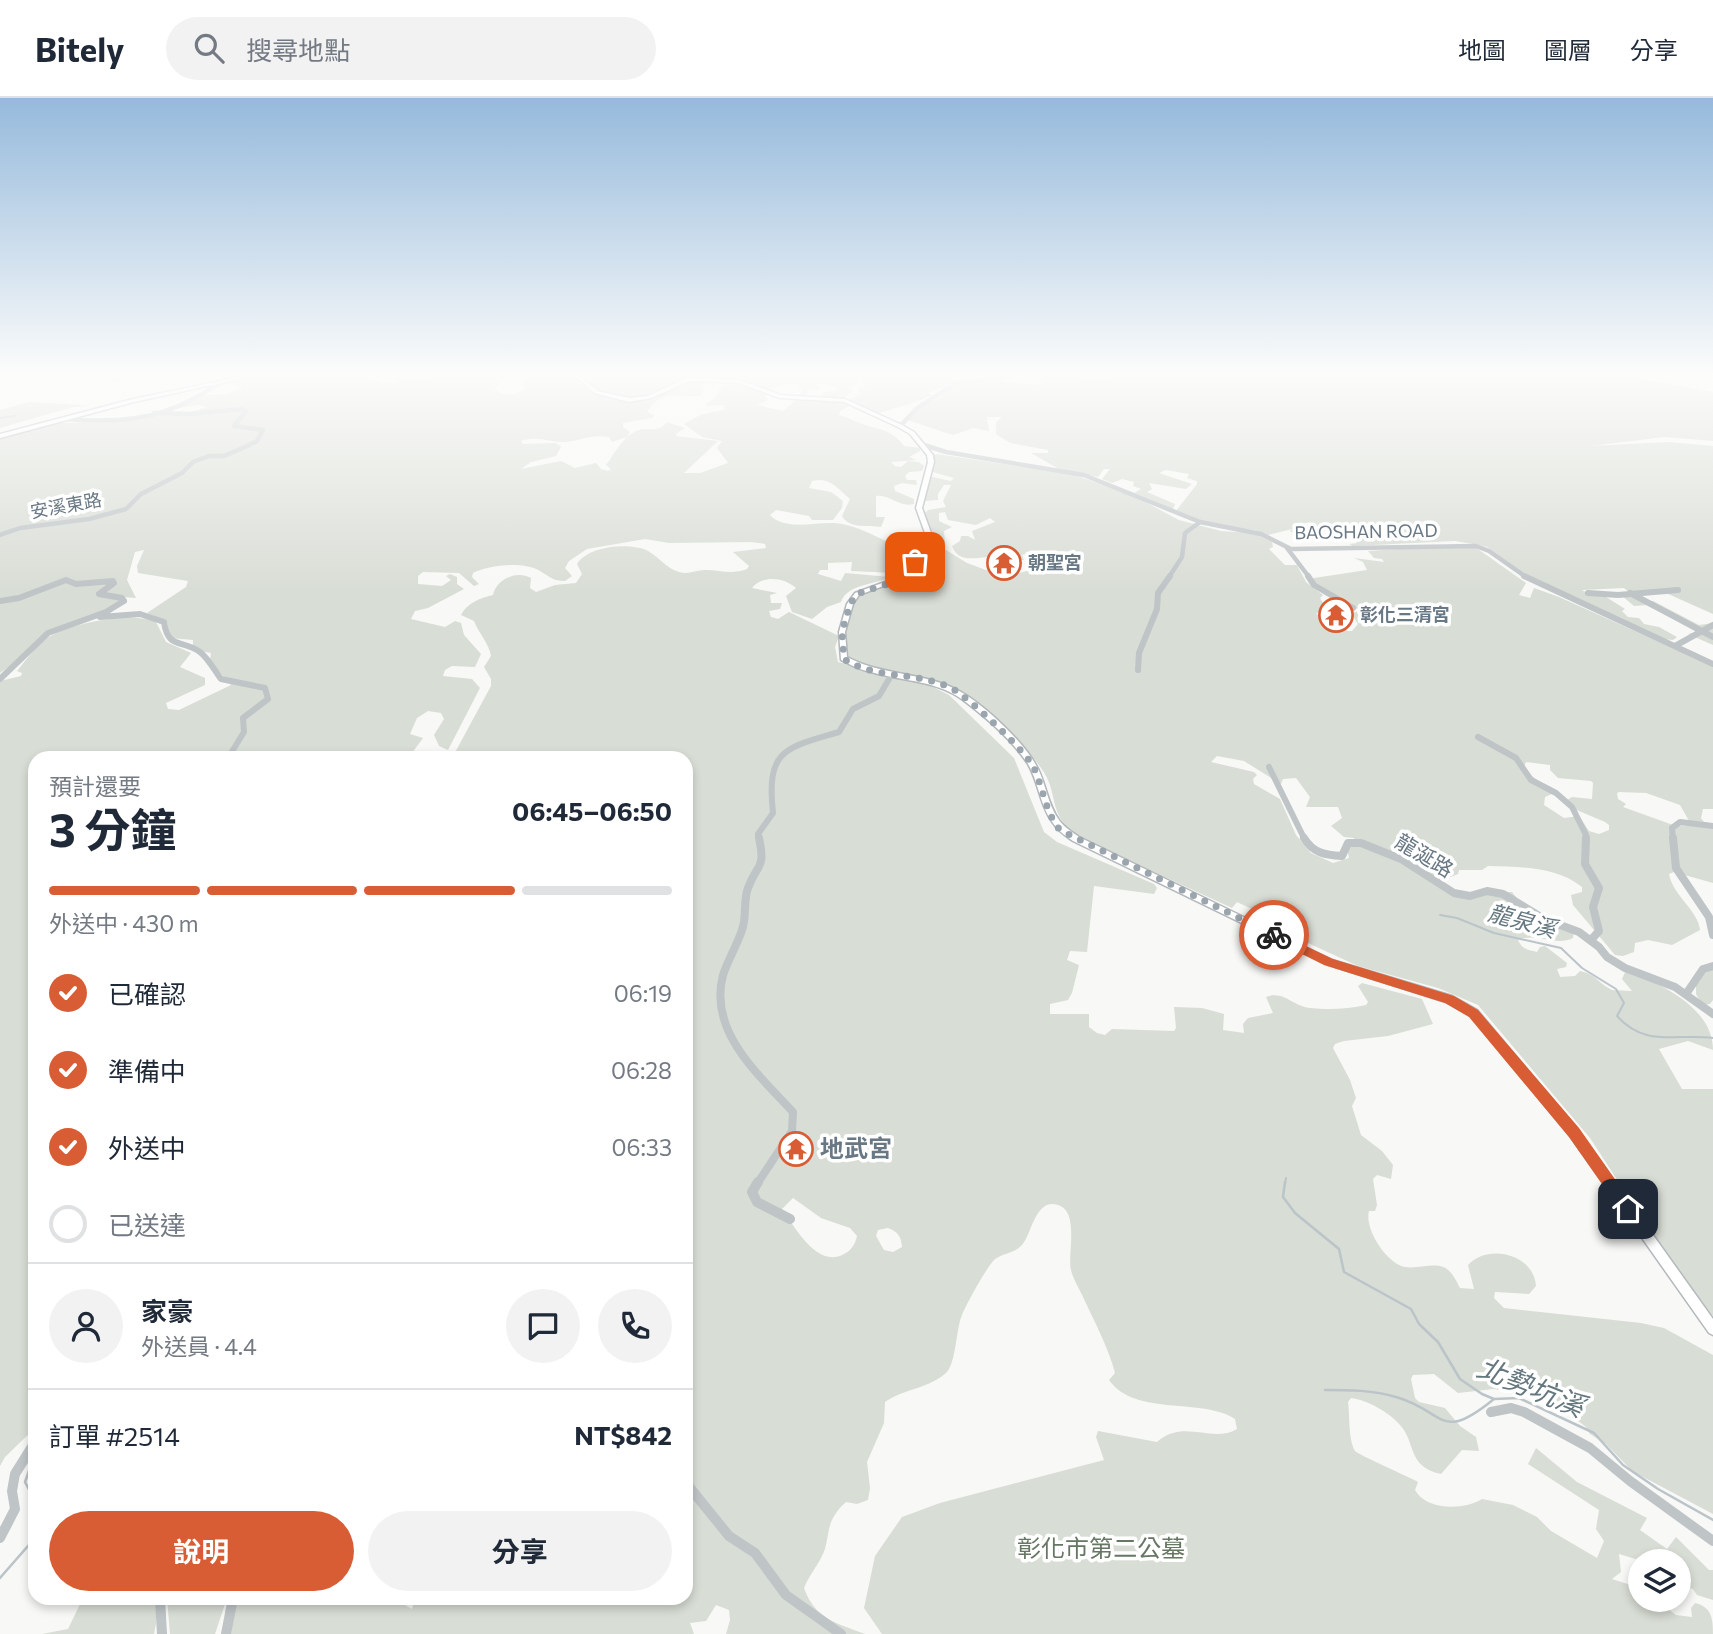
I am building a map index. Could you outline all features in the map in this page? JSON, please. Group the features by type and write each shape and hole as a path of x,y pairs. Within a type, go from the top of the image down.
{"main road":[{"path":"926,448 931,462 919,508 932,538 931,548 895,580 857,594 850,604 842,632 844,659 860,667 936,682 967,699 1031,762 1053,820 1060,830 1329,962 1449,999 1474,1013 1574,1133 1713,1329"}],"street":[{"name":"安溪東路","path":"0,535 20,528 89,519 126,509 141,494 182,474 193,462 209,456 224,456 243,448"},
{"name":"BAOSHAN ROAD","path":"934,448 946,452 1084,475 1200,522 1221,528 1255,532 1286,548 1476,546 1489,551 1533,582 1713,664"},
{"path":"930,455 946,452"},
{"path":"1138,670 1139,653 1157,608 1158,593 1170,581 1175,564 1182,557 1185,533 1200,522"},
{"path":"1286,548 1295,556 1314,585 1353,608"},
{"path":"0,601 19,598 66,580 76,584 113,580 114,583 99,594 122,598 124,601 96,617"},
{"path":"1588,593 1601,598 1678,590"},
{"path":"1630,593 1713,637"},
{"path":"0,679 46,635 65,625 96,617 140,614 164,622 166,636 200,652 221,679 264,688 268,692 268,699 243,718 244,732 232,751"},
{"path":"1675,646 1713,625"},
{"path":"790,1219 757,1202 752,1192 792,1131 793,1112 738,1051 727,1029 720,985 743,928 748,888 761,867 763,856 758,834 773,813 770,785 778,758 783,751 793,746 839,732 853,709 878,696 892,674"},
{"path":"1478,737 1516,758 1531,780 1562,797 1572,807 1586,835 1585,864 1599,888 1594,907 1599,931 1591,940"},
{"name":"龍涎路","path":"1269,766 1305,841 1315,851 1342,856 1348,843 1355,842 1372,846 1401,859 1454,893 1470,896 1487,891 1503,894 1544,919 1579,932 1607,957 1625,968 1653,977 1685,994 1713,1014"},
{"path":"1713,826 1682,820 1675,822 1672,828 1676,868 1709,917 1713,935"},
{"path":"1685,994 1703,969 1713,967"},
{"path":"1491,1412 1511,1408 1524,1412 1590,1448 1630,1481 1713,1541"},
{"path":"0,1538 15,1509 10,1490 20,1461 28,1451"},
{"path":"693,1492 729,1536 755,1553 786,1595 841,1634"},
{"path":"160,1605 162,1634"},
{"path":"226,1634 232,1605"}],"green space":[{"name":"彰化市第二公墓","path":"0,448 561,448 556,456 531,462 521,469 561,461 575,468 596,463 601,469 608,471 611,469 606,465 618,448 711,448 684,473 700,473 728,463 717,448 920,448 920,451 909,457 917,460 891,462 901,467 908,461 919,462 924,466 922,471 909,472 905,476 907,480 916,480 917,485 902,483 894,486 895,491 914,499 914,504 876,496 876,517 885,517 881,527 854,525 845,520 842,516 850,499 824,480 812,481 809,488 831,492 843,501 842,508 833,520 812,520 809,516 776,510 770,515 784,523 800,525 844,524 912,552 913,557 895,573 851,571 852,562 828,563 828,570 820,570 818,574 841,581 845,573 890,577 855,588 844,596 841,602 827,607 812,619 792,612 786,596 796,588 791,584 773,579 761,581 752,588 777,593 770,595 771,603 782,603 780,609 769,611 771,617 778,619 789,612 839,636 835,647 838,662 927,684 949,695 1014,758 1044,832 1057,842 1154,884 1157,888 1154,894 1094,886 1087,952 1070,951 1067,960 1079,965 1072,993 1068,1000 1050,1004 1050,1014 1089,1014 1089,1027 1105,1035 1112,1029 1174,1031 1174,1007 1202,1008 1224,1014 1223,1030 1244,1033 1243,1024 1248,1018 1273,1013 1266,997 1272,995 1311,1008 1353,1007 1366,1005 1368,1002 1358,986 1362,983 1422,999 1433,1024 1388,1036 1344,1041 1335,1044 1333,1048 1356,1098 1352,1106 1361,1135 1382,1151 1393,1165 1391,1179 1377,1175 1373,1179 1377,1205 1375,1211 1369,1211 1368,1218 1378,1245 1391,1260 1405,1267 1446,1268 1460,1288 1474,1289 1468,1265 1477,1258 1487,1254 1509,1255 1527,1266 1536,1286 1529,1294 1495,1292 1494,1298 1504,1308 1641,1323 1664,1328 1713,1355 1713,1514 1632,1471 1606,1444 1590,1434 1586,1427 1565,1411 1524,1393 1493,1389 1458,1393 1434,1374 1413,1375 1411,1379 1415,1398 1419,1402 1445,1408 1460,1426 1476,1437 1479,1451 1462,1450 1441,1474 1430,1471 1417,1460 1405,1432 1395,1420 1371,1404 1351,1398 1348,1402 1351,1440 1355,1451 1418,1482 1415,1490 1428,1502 1456,1507 1482,1499 1513,1505 1537,1517 1551,1531 1597,1558 1604,1541 1596,1529 1599,1510 1528,1464 1536,1448 1577,1482 1647,1518 1640,1530 1667,1549 1628,1549 1628,1557 1619,1554 1621,1572 1612,1579 1628,1584 1628,1612 1672,1612 1692,1617 1691,1608 1695,1603 1705,1607 1710,1614 1713,1634 882,1634 864,1608 875,1556 902,1517 940,1503 1104,1460 1096,1437 1098,1431 1157,1442 1177,1432 1218,1434 1237,1429 1235,1419 1221,1413 1135,1399 1109,1380 1115,1373 1112,1363 1071,1270 1069,1216 1065,1209 1050,1204 1039,1212 1022,1245 994,1260 981,1279 962,1315 947,1372 933,1382 885,1402 884,1423 867,1462 870,1488 868,1500 857,1504 846,1502 830,1524 824,1551 804,1588 820,1613 836,1623 865,1634 726,1634 730,1620 729,1610 716,1605 706,1621 690,1623 694,1634 231,1634 233,1609 237,1605 405,1605 412,1609 413,1605 693,1605 693,751 456,751 491,686 491,679 484,667 491,656 488,647 474,621 461,615 474,602 493,595 503,580 514,576 531,578 530,588 536,592 555,585 576,583 582,574 577,564 582,558 610,547 640,548 670,568 686,573 705,570 736,572 747,569 749,566 733,552 766,548 765,544 751,542 669,543 645,539 587,549 569,561 565,568 572,576 565,581 554,579 533,568 516,565 497,566 473,573 472,577 479,584 474,586 459,573 423,572 418,576 418,584 442,586 451,580 446,576 450,574 457,577 457,584 464,589 428,608 415,611 411,619 445,627 455,621 461,623 464,635 481,654 475,667 452,666 445,670 443,676 472,679 480,688 448,750 439,746 434,735 444,719 441,713 428,711 417,718 410,734 423,738 413,751 28,751 28,1435 5,1457 0,1466 0,681 21,676 22,673 17,671 47,638 85,623 131,618 156,622 166,642 191,653 180,667 205,678 205,685 166,703 168,709 179,710 231,685 210,661 211,653 193,650 193,640 170,638 167,622 147,613 186,587 188,581 138,573 137,566 144,550 135,552 127,580 136,598 123,597 108,609 53,630 0,673","holes":["793,1198 821,1218 850,1228 857,1236 851,1249 834,1257 825,1256 808,1244 782,1209","888,1228 898,1235 902,1247 893,1252 884,1250 876,1236 878,1230"]},
{"path":"1035,448 1713,448 1713,614 1657,589 1638,593 1648,601 1653,601 1699,625 1713,623 1713,645 1688,634 1697,632 1648,605 1634,606 1621,595 1630,593 1624,588 1582,590 1592,596 1603,595 1625,609 1622,611 1628,617 1639,618 1644,624 1659,627 1677,637 1673,640 1664,639 1529,577 1487,547 1455,541 1353,546 1349,544 1357,543 1346,530 1329,530 1323,524 1317,528 1309,522 1300,525 1305,531 1300,533 1307,538 1301,539 1290,531 1292,529 1268,535 1254,530 1212,525 1176,511 1197,484 1197,481 1187,478 1189,474 1166,470 1159,473 1192,484 1186,489 1149,483 1152,489 1147,492 1175,504 1173,509 1134,493 1141,489 1133,486 1134,482 1122,479 1112,483 1102,479 1110,469 1104,469 1098,477 1059,469 1031,453 1048,453 1048,450"},
{"path":"937,454 1075,475 1132,495 1179,520 1221,531 1254,533 1272,542 1273,547 1269,549 1285,565 1297,565 1306,582 1323,595 1320,598 1326,608 1316,614 1339,624 1347,631 1352,631 1358,624 1351,613 1360,611 1312,580 1314,578 1367,570 1363,562 1354,558 1384,562 1374,558 1368,551 1458,545 1475,547 1526,583 1519,595 1530,598 1534,588 1559,597 1713,666 1713,809 1703,809 1701,818 1704,822 1713,824 1713,883 1674,872 1669,874 1675,889 1695,916 1700,930 1672,945 1648,940 1635,943 1634,952 1623,956 1615,955 1573,905 1571,895 1582,892 1582,887 1561,875 1537,869 1488,866 1482,870 1459,870 1458,874 1443,880 1445,887 1459,893 1512,892 1524,905 1574,931 1573,938 1560,941 1532,938 1518,940 1523,947 1537,952 1540,947 1545,946 1567,963 1566,967 1557,969 1560,977 1575,976 1580,971 1590,974 1612,990 1632,991 1622,979 1626,970 1654,982 1682,999 1704,1021 1711,1035 1713,1050 1688,1041 1659,1049 1682,1089 1713,1089 1713,1316 1691,1294 1590,1138 1478,1005 1438,988 1358,966 1254,918 1258,912 1237,902 1232,908 1078,837 1061,820 1047,777 1033,757 964,692 934,681 867,666 844,653 844,638 852,601 862,593 895,582 933,550 946,550 967,563 1005,577 1030,570 1034,564 1031,560 1034,555 1029,553 1022,555 1024,560 968,558 955,552 952,546 960,541 961,536 975,540 972,531 995,522 990,518 976,525 948,520 945,512 939,513 939,521 952,527 944,531 945,544 935,543 924,514 928,510 946,507 943,501 951,485 944,485 938,494 938,500 924,501 928,476 951,481 954,478 929,471 931,457","holes":["1217,756 1244,761 1281,784 1283,779 1296,778 1310,797 1306,807 1338,807 1342,818 1331,826 1344,837 1354,838 1354,842 1347,848 1349,858 1333,863 1311,853 1296,835 1280,799 1254,784 1253,779 1257,775 1254,772 1211,762","1526,762 1550,765 1550,770 1558,778 1591,781 1592,799 1572,797 1567,800 1572,808 1605,822 1609,825 1609,830 1599,834 1589,831 1579,816 1564,818 1544,805 1545,797 1554,793 1523,769","1617,793 1646,793 1680,805 1692,826 1673,825 1623,807 1626,804 1618,799"]},
{"path":"1713,968 1713,1000 1710,1004 1702,1005 1696,994 1696,974"},
{"path":"1676,1537 1688,1549 1667,1549"},
{"path":"1691,1552 1709,1570 1713,1570 1713,1600 1697,1595 1693,1589"},
{"path":"80,1605 160,1605 154,1634 42,1634 68,1629"},
{"path":"168,1605 225,1605 215,1634 170,1634"}],"waterway":[{"name":"龍泉溪","path":"1440,915 1457,918 1494,933 1561,948 1582,968 1616,989 1624,1003 1617,1016 1639,1032 1662,1037 1713,1038"},
{"name":"北勢坑溪","path":"1285,1184 1286,1178"},
{"name":"北勢坑溪","path":"1285,1182 1283,1197 1295,1213 1339,1249 1344,1272 1411,1309 1419,1324 1438,1342 1460,1379 1494,1399"},
{"path":"1325,1390 1361,1391 1396,1397 1452,1422 1463,1420 1494,1399"},
{"name":"北勢坑溪","path":"1494,1399 1519,1398 1594,1433 1623,1465 1658,1489 1713,1520"},
{"path":"28,1474 25,1482 28,1488"},
{"path":"0,1578 28,1546"}],"way so far":[{"path":"915,562 890,583 857,594 850,604 842,632 844,659 860,667 921,678 955,690 1031,762 1053,820 1060,830 1274,935"}],"place":[{"name":"朝聖宮","path":"1004,563"},
{"name":"彰化三清宮","path":"1336,615"},
{"name":"地武宮","path":"796,1149"}],"route":[{"path":"1274,935 1329,962 1449,999 1474,1013 1574,1133 1628,1209"}]}
